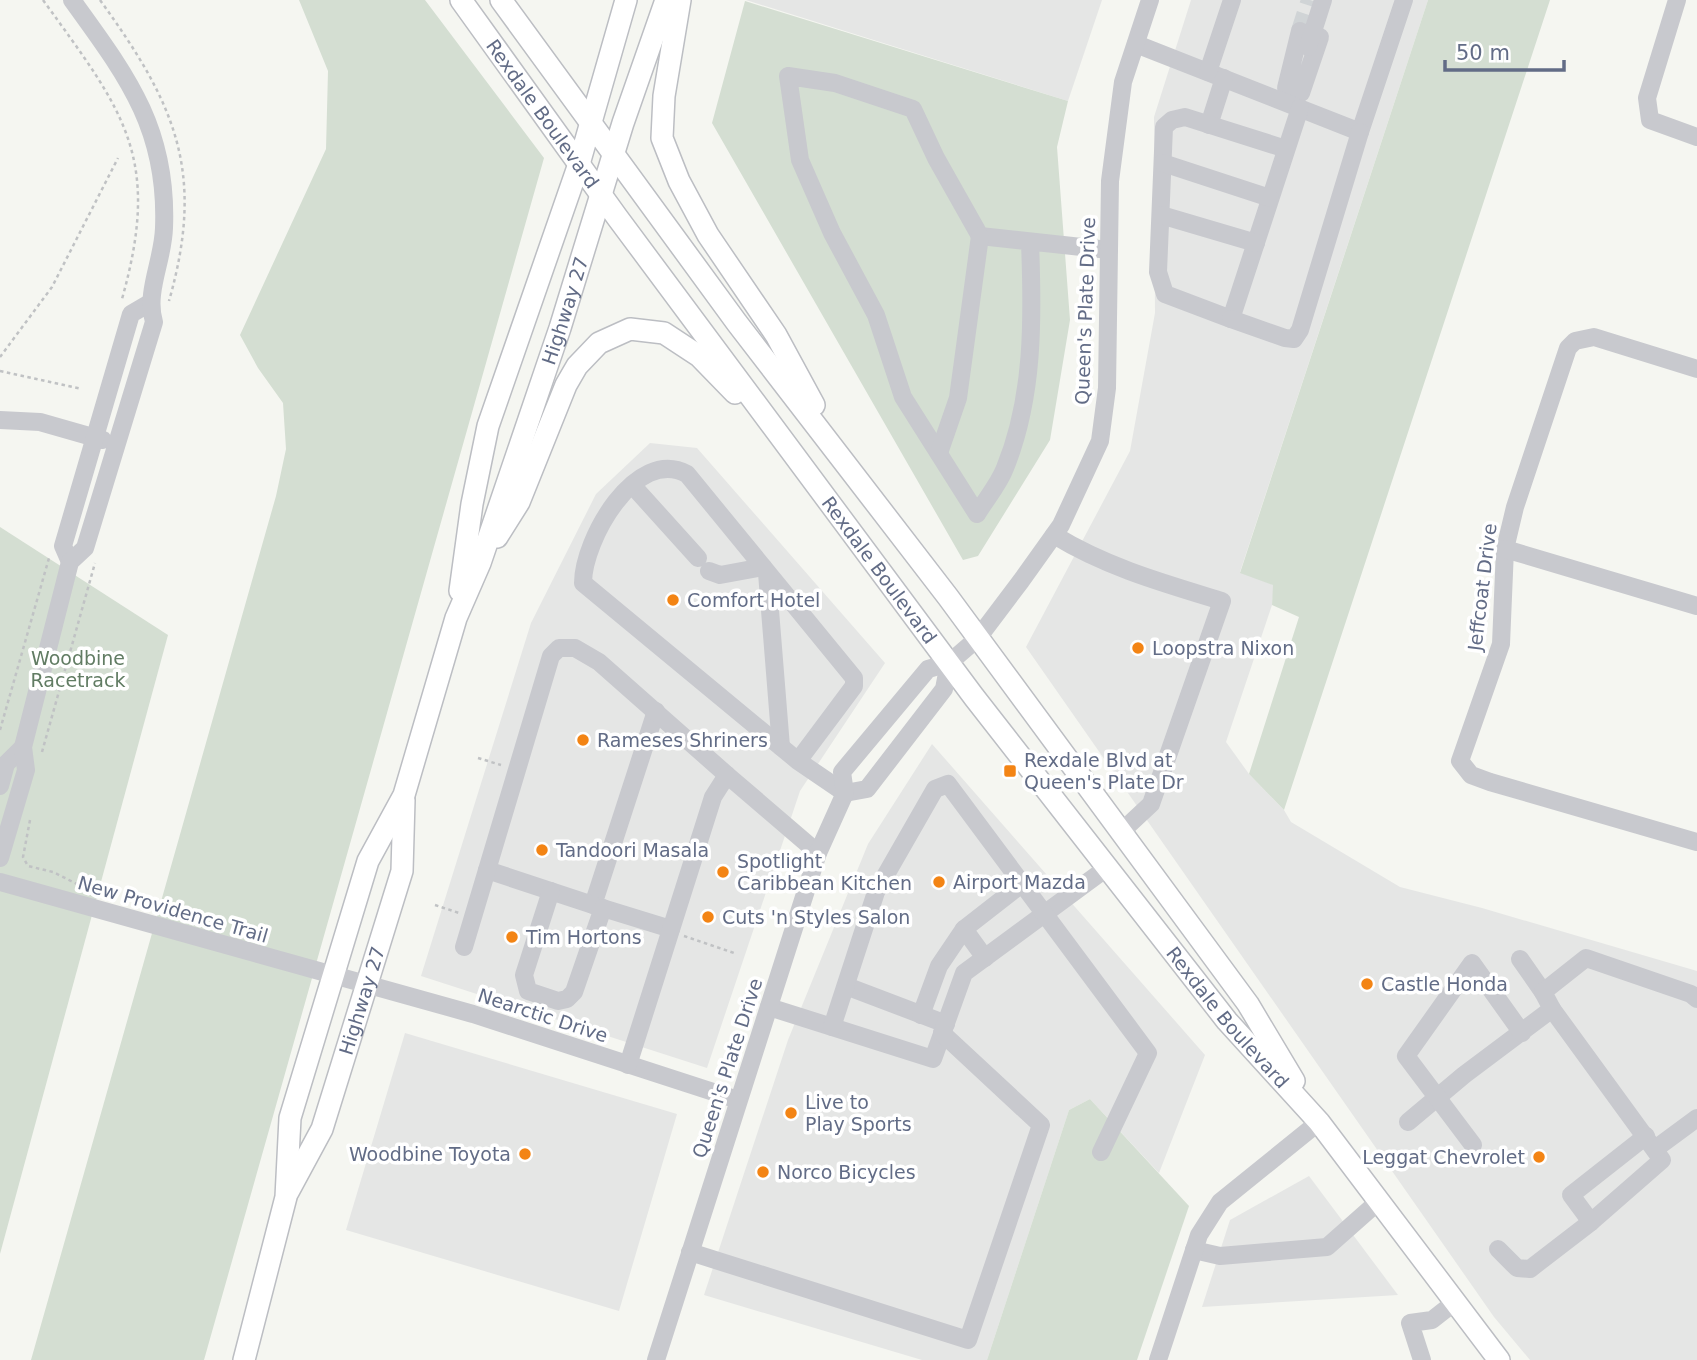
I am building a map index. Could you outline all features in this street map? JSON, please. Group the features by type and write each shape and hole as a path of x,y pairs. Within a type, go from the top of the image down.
{"main road":[{"name":"Rexdale Boulevard","path":"461,0 602,196 949,663 1227,1021 1319,1122 1499,1360"},
{"name":"Rexdale Boulevard","path":"501,0 614,156 978,638 1248,1004 1319,1122"},
{"name":"Highway 27","path":"456,618 472,504 488,426 579,163 626,0"},
{"name":"Highway 27","path":"244,1360 286,1197 290,1118 368,861 404,795 456,618 480,562 666,0"},
{"path":"680,0 664,96 662,138 679,181 708,235 776,335 843,459"},
{"path":"480,562 519,502 566,385 577,366 599,342 630,329 664,333 699,356 733,391 763,413"},
{"name":"Highway 27","path":"286,1197 322,1129 401,871 404,795"}],"street":[{"path":"0,858 26,770 23,747 70,562 85,548 154,323 148,304 160,263 164,229 157,146 128,78 72,0"},
{"name":"Queen's Plate Drive","path":"656,1360 818,853 845,793 842,772 928,669 949,663 978,638 1054,535 1100,441 1107,388 1110,181 1123,82 1150,0"},
{"path":"1209,125 1216,75 1232,0"},
{"path":"1231,318 1286,149 1294,103 1323,0"},
{"path":"1286,149 1185,117 1172,120 1164,127 1158,272 1165,294 1294,339 1300,330 1360,132 1404,0"},
{"path":"1677,0 1647,98 1650,120 1697,137"},
{"path":"1294,103 1286,88 1300,31"},
{"path":"1294,103 1301,93 1320,37"},
{"path":"1136,44 1294,103 1360,132"},
{"path":"939,453 958,398 980,236 936,158 913,109 835,83 788,76 800,160 832,233 876,315 903,397 976,514 1004,470 1024,410 1032,309 1030,243"},
{"path":"1163,163 1270,198"},
{"path":"1161,215 1256,243"},
{"path":"980,236 1109,250"},
{"path":"70,562 62,546 131,314 148,304"},
{"name":"Jeffcoat Drive","path":"1697,369 1594,337 1575,341 1568,348 1515,507 1505,550 1501,644 1460,761 1471,775 1490,782 1697,842"},
{"path":"0,420 40,422 117,443"},
{"path":"798,761 854,686 854,678 687,474 676,468 663,467 650,471 608,509 583,569 583,583 798,761 845,793 867,789 944,689 949,663"},
{"path":"633,486 704,564 720,575 765,570"},
{"path":"1054,535 1087,555 1123,570 1222,601 1152,804 1121,832"},
{"path":"1505,550 1697,606"},
{"path":"765,570 781,747"},
{"path":"464,947 551,656 559,648 575,648 599,662 818,853"},
{"path":"551,891 524,975 528,991 552,1000 567,999 574,992 656,712"},
{"path":"0,786 6,764 23,747"},
{"path":"628,1065 713,797 727,775"},
{"path":"832,1027 876,892 935,789 948,784 1148,1053 1101,1152"},
{"path":"769,1007 933,1059 964,973 1108,867"},
{"path":"487,870 671,930"},
{"name":"New Providence Trail","path":"0,882 334,976"},
{"path":"920,1014 939,965 964,929 1023,883"},
{"path":"964,929 985,958"},
{"path":"1543,992 1586,958 1691,994 1697,999"},
{"path":"1498,1248 1517,1268 1530,1269 1591,1222 1662,1160 1552,1009 1520,959"},
{"path":"1473,1145 1406,1056 1472,963 1522,1033"},
{"name":"Nearctic Drive","path":"334,976 473,1014 738,1100"},
{"path":"690,1252 968,1340 1041,1125 944,1028 920,1014 846,986"},
{"path":"1408,1122 1552,1009"},
{"path":"1591,1222 1571,1195 1651,1143 1697,1118"},
{"path":"1158,1360 1199,1235 1220,1202 1319,1122"},
{"path":"1194,1250 1220,1256 1328,1247 1379,1201"},
{"path":"1422,1360 1410,1323 1432,1321 1455,1302"}],"path":[{"path":"43,0 108,92 129,137 139,190 140,216 133,261 122,300"},
{"path":"0,357 52,287 118,158"},
{"path":"0,371 82,389"},
{"path":"0,730 51,549"},
{"path":"41,756 96,562"},
{"path":"478,758 517,770"},
{"path":"30,818 23,857 28,866 84,887"},
{"path":"435,905 473,917"},
{"path":"671,930 734,953"}],"shaded area":[{"path":"746,0 1102,0 1068,101"},
{"path":"1191,0 1428,0 1240,572 1274,585 1272,605 1226,742 1249,774 1284,810 1291,822 1400,887 1482,908 1697,971 1697,1360 1530,1360 1494,1317 1026,647 1130,451 1155,313 1154,117"},
{"path":"650,443 697,448 885,663 800,791 707,1068 421,976 531,623 596,494"},
{"path":"932,744 1205,1055 1159,1173 1090,1099 1069,1110 987,1360 922,1360 704,1295 788,1040 868,844"},
{"path":"405,1033 677,1114 619,1311 346,1230"},
{"path":"1309,1176 1398,1295 1202,1307 1230,1220"}],"green space":[{"path":"299,0 425,0 544,158 204,1360 31,1360 276,496 286,449 283,403 258,368 240,335 326,149 328,71"},
{"path":"1428,0 1550,0 1284,810 1249,774 1299,617 1272,605 1273,585 1240,573"},
{"path":"745,1 1068,101 1057,147 1070,320 1050,440 978,556 963,560 712,123"},
{"name":"Woodbine Racetrack","path":"0,527 168,635 0,1254"},
{"path":"1090,1099 1189,1206 1137,1360 987,1360 1069,1110"}],"tunnel":[{"path":"1300,31 1310,0"}],"place":[{"name":"Comfort Hotel","path":"673,600"},
{"name":"Loopstra Nixon","path":"1138,648"},
{"name":"Rameses Shriners","path":"583,740"},
{"name":"Rexdale Blvd at Queen's Plate Dr","path":"1010,771"},
{"name":"Tandoori Masala","path":"542,850"},
{"name":"Spotlight Caribbean Kitchen","path":"723,872"},
{"name":"Airport Mazda","path":"939,882"},
{"name":"Cuts 'n Styles Salon","path":"708,917"},
{"name":"Tim Hortons","path":"512,937"},
{"name":"Castle Honda","path":"1367,984"},
{"name":"Live to Play Sports","path":"791,1113"},
{"name":"Woodbine Toyota","path":"525,1154"},
{"name":"Leggat Chevrolet","path":"1539,1157"},
{"name":"Norco Bicycles","path":"763,1172"}]}
